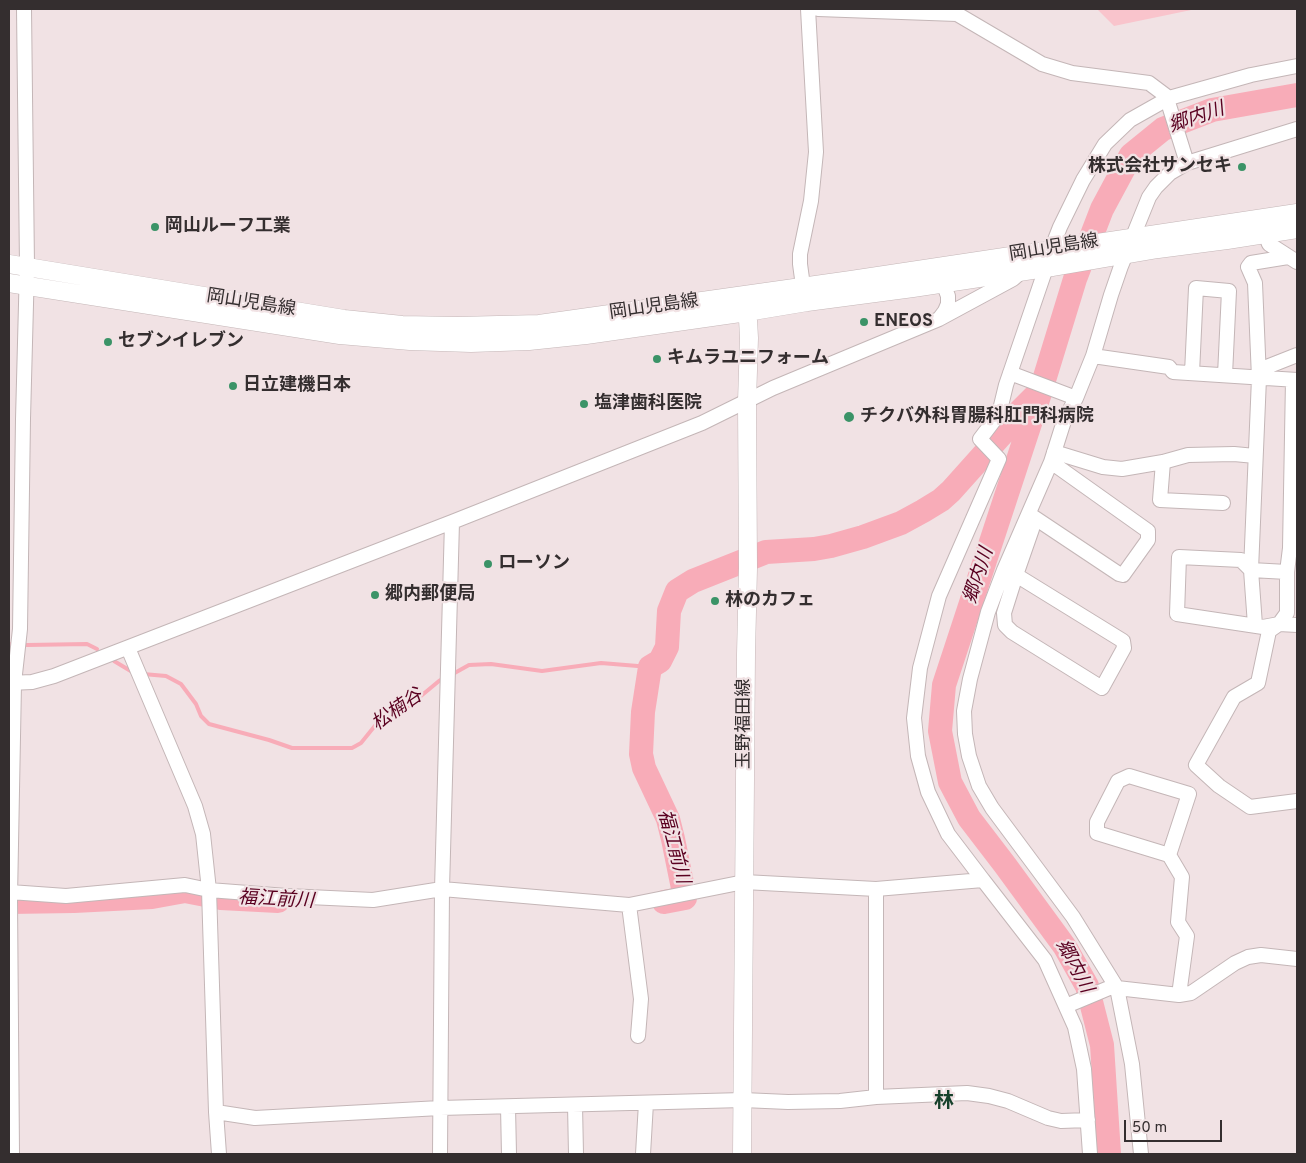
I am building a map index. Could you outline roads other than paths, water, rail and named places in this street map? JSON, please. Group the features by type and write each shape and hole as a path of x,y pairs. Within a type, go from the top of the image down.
{"main road":[{"name":"岡山児島線","path":"9,283 340,335 457,326 539,324 747,303 1124,247 1297,213"},
{"name":"岡山児島線","path":"1124,247 1265,234 1297,229"},
{"name":"岡山児島線","path":"747,303 804,286 851,288 943,283 1021,271 1052,258"},
{"name":"岡山児島線","path":"9,264 344,319 395,332"},
{"name":"玉野福田線","path":"742,1154 748,559 746,402 749,338 747,303"}],"street":[{"path":"12,1154 11,683 20,629 27,266 24,9"},
{"path":"804,286 800,254 811,201 816,152 808,9"},
{"path":"818,9 955,11 957,14 1042,64 1072,73 1149,84 1168,100 1187,163"},
{"path":"1090,1154 1084,1069 1068,1005 1045,960 948,834 928,792 918,756 914,718 920,668 939,596 999,459 980,439 999,414 1052,258 1060,227 1083,180 1105,144 1130,120 1168,100 1251,75 1297,66"},
{"path":"1141,1154 1132,1064 1113,988 1073,918 992,808 979,786 969,756 964,712 970,679 988,612 1010,573 1054,460 1072,396 1093,356 1124,247 1149,197 1156,186 1170,173 1187,163 1297,130"},
{"path":"1265,234 1269,244 1293,260"},
{"path":"1255,626 1251,570 1259,374 1255,283 1248,268 1252,263 1293,260"},
{"path":"11,683 32,682 54,676 702,423 773,388 939,318 1013,279 1021,271"},
{"path":"939,318 948,304 948,296 943,283"},
{"path":"1192,373 1196,288 1229,291 1225,375"},
{"path":"1259,374 1297,355"},
{"path":"1093,356 1169,367 1173,372 1225,375 1259,374 1295,380 1294,548 1286,572 1286,613 1279,624 1270,631 1258,683 1234,697 1196,765 1219,786 1250,807 1297,801"},
{"path":"1012,374 1072,396"},
{"path":"1054,460 1122,469 1163,462 1188,455 1234,454 1255,456"},
{"path":"1032,516 1123,575 1148,540 1148,531 1054,460"},
{"path":"1163,462 1160,500 1223,503"},
{"path":"440,1154 442,889 452,522"},
{"path":"1286,572 1251,570 1241,560 1179,556 1178,614 1263,627 1279,624 1297,625"},
{"path":"1010,573 1123,641 1124,648 1102,688 1012,632 1005,625 1004,613 1010,573"},
{"path":"128,648 195,806 203,834 209,890 216,1112 220,1154"},
{"path":"1169,855 1190,794 1129,776 1118,780 1097,822 1097,833 1169,855 1182,877 1178,922 1187,936 1179,996"},
{"path":"10,896 66,896 185,885 209,890 373,900 442,889 629,905 744,882 876,889 982,880"},
{"path":"876,889 876,1097"},
{"path":"629,905 641,998 638,1036"},
{"path":"1068,1005 1113,988 1179,996 1191,993 1235,963 1248,957 1261,955 1297,959"},
{"path":"216,1112 255,1118 440,1108 743,1100 788,1102 840,1101 876,1097 967,1093 1008,1101 1048,1118 1061,1121 1088,1120"},
{"path":"643,1154 646,1103"},
{"path":"575,1105 576,1154"},
{"path":"508,1107 510,1154"}],"waterway":[{"name":"郷内川","path":"1109,1154 1102,1045 1087,986 1065,947 969,818 950,782 940,731 944,685 1041,390 1075,279 1102,209 1131,155 1163,129 1212,110 1297,95"},
{"name":"福江前川","path":"664,902 685,898 668,819 644,768 641,754 643,712 650,667 660,661 667,647 669,611 677,591 693,581 766,552 831,546 901,523 923,511 941,500 951,491 1011,424 1017,414 1041,390"},
{"name":"松楠谷","path":"9,644 87,644 97,649"},
{"name":"松楠谷","path":"114,661 134,673"},
{"name":"松楠谷","path":"451,675 469,665 491,664 542,671 601,663 650,667"},
{"name":"松楠谷","path":"143,674 166,676 181,684 196,704 201,716 209,724 292,748 352,748 361,743 378,722 404,710 444,678"},
{"name":"福江前川","path":"9,902 152,897 185,891 221,898 278,901"}],"place":[{"name":"株式会社サンセキ","path":"1242,167"},
{"name":"岡山ルーフ工業","path":"155,227"},
{"name":"ENEOS","path":"864,322"},
{"name":"セブンイレブン","path":"108,342"},
{"name":"キムラユニフォーム","path":"657,359"},
{"name":"日立建機日本","path":"233,386"},
{"name":"塩津歯科医院","path":"584,404"},
{"name":"チクバ外科胃腸科肛門科病院","path":"849,417"},
{"name":"ローソン","path":"488,564"},
{"name":"郷内郵便局","path":"375,595"},
{"name":"林のカフェ","path":"715,601"}],"district":[{"name":"林","path":"944,1103"}]}
